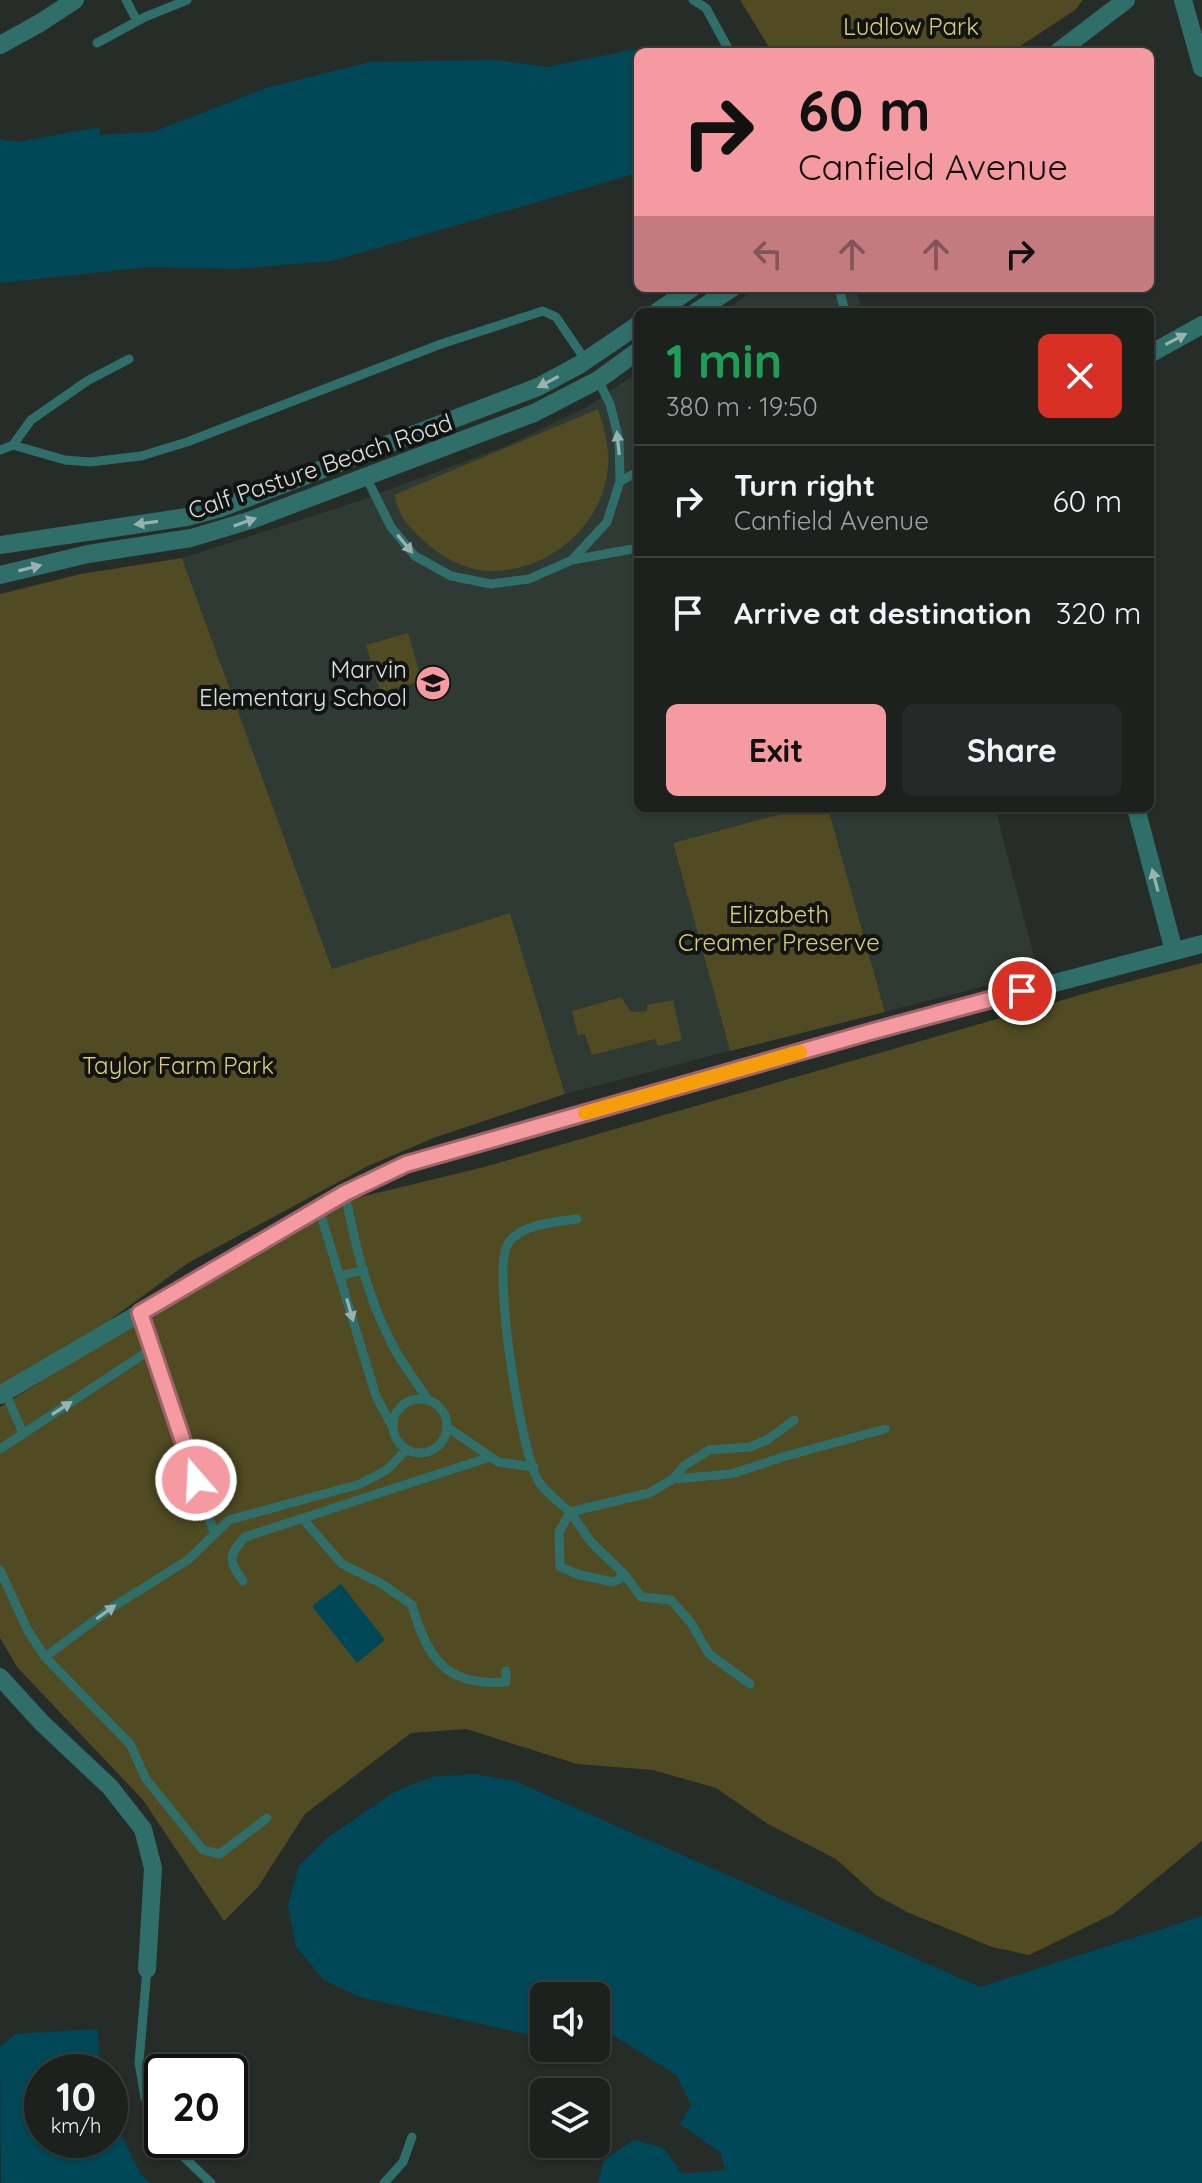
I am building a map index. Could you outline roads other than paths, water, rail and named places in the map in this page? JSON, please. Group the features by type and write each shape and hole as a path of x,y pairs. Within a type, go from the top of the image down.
{"street":[{"path":"0,45 75,0"},
{"path":"1063,48 1108,8 1126,0"},
{"path":"1183,0 1202,68"},
{"path":"663,308 686,292"},
{"path":"702,308 726,292"},
{"path":"1154,352 1202,325"},
{"name":"Calf Pasture Beach Road","path":"0,545 187,517 221,508 538,387 586,361 634,328"},
{"name":"Calf Pasture Beach Road","path":"0,575 88,554 216,532 534,413 598,380 634,354"},
{"path":"586,361 598,380"},
{"path":"1137,812 1174,951"},
{"path":"3,1394 345,1193 406,1164 870,1032 1202,944"},
{"path":"0,1677 42,1723 110,1787 143,1829 153,1868 147,1969"}],"lane":[{"path":"126,0 137,21"},
{"path":"97,43 137,21 187,0"},
{"path":"693,0 706,8 728,48"},
{"path":"13,445 65,460 90,462 141,456 187,442 441,344 543,311 556,317 586,361"},
{"path":"0,450 13,445 31,420 87,381 129,359"},
{"path":"572,560 607,522 620,481 619,440 613,414 598,380"},
{"path":"620,481 634,474"},
{"path":"366,477 391,527 415,556 451,576 491,584 529,579 572,560 634,549"},
{"path":"345,1193 355,1245 379,1317 392,1345 428,1400 442,1410 447,1427 490,1457 498,1462 534,1467"},
{"path":"319,1209 376,1396 394,1436 406,1450 415,1453 433,1450 440,1444 447,1427"},
{"path":"577,1219 547,1223 518,1233 506,1247 504,1277 510,1365 527,1446 539,1482 570,1512 591,1542 626,1576 641,1597 671,1600 691,1623 709,1654 750,1684"},
{"path":"340,1276 364,1270"},
{"path":"140,1313 214,1532"},
{"path":"0,1449 150,1350"},
{"path":"3,1394 23,1433"},
{"path":"392,1426 404,1404 411,1400 428,1400"},
{"path":"626,1576 613,1582 560,1567 559,1532 570,1512 649,1493 673,1479 684,1466 709,1450 750,1447 767,1440 794,1420"},
{"path":"673,1479 731,1474 885,1429"},
{"path":"45,1657 111,1608 188,1560 229,1520 369,1480 387,1470 406,1450"},
{"path":"243,1581 231,1564 233,1551 245,1537 490,1457"},
{"path":"303,1519 342,1564 382,1584 412,1605 420,1633 433,1658 459,1678 506,1682 506,1671"},
{"path":"0,1570 14,1603 45,1657 130,1744 146,1779 203,1850 220,1854 267,1818"},
{"path":"144,2092 139,2062 147,1969"},
{"path":"384,2183 403,2162 412,2137"},
{"path":"185,2158 211,2183"}],"water":[{"path":"634,49 634,174 332,261 237,269 150,267 0,283 0,139 18,142 99,127 100,135 153,132 266,88 370,62 496,60 547,67"},
{"path":"341,1584 385,1640 357,1663 312,1606"},
{"path":"474,1774 515,1781 980,1987 1202,1916 1202,2183 598,2183 604,2160 634,2140 664,2148 682,2174 725,2170 721,2153 680,2124 691,2105 676,2075 610,2036 610,1982 530,1982 530,2035 360,1997 324,1980 296,1947 288,1905 299,1865 327,1838 396,1791 432,1777"},
{"path":"98,2029 99,2054 24,2054 24,2158 128,2158 128,2149 141,2175 151,2183 1,2183 0,2047 15,2034"}],"place":[{"name":"Marvin Elementary School","path":"433,683"}],"park label":[{"name":"Ludlow Park","path":"911,26"},
{"name":"Elizabeth Creamer Preserve","path":"779,928"},
{"name":"Taylor Farm Park","path":"178,1065"}]}
